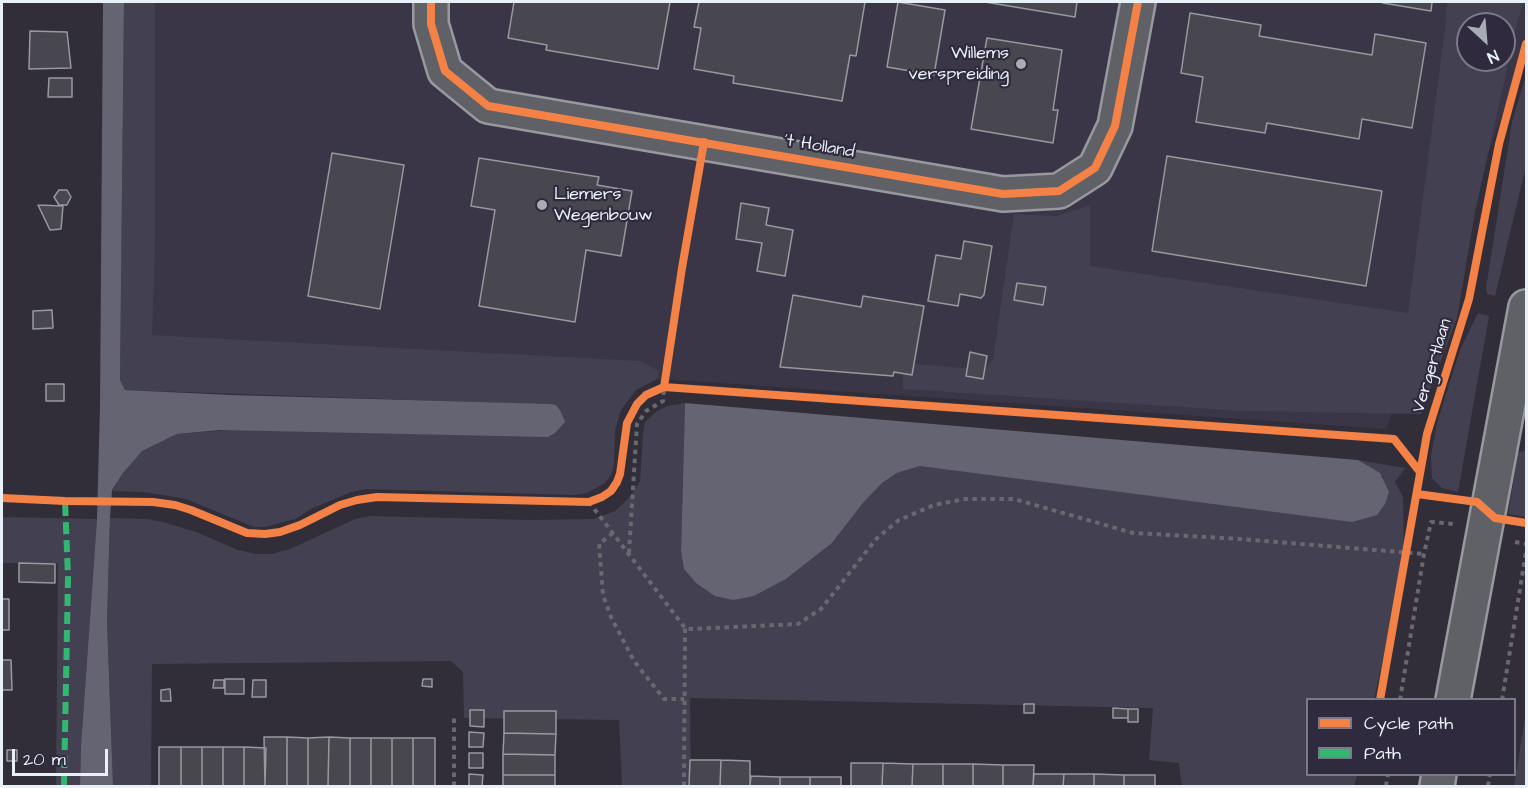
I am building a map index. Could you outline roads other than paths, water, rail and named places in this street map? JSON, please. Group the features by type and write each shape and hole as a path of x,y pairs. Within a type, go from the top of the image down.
{"street":[{"name":"'t Holland","path":"431,2 431,24 445,71 488,106 1003,194 1059,191 1095,168 1115,126 1138,2"},
{"path":"1453,698 1516,418 1527,307"}],"water":[{"path":"103,2 124,2 120,380 125,390 549,404 556,405 565,422 548,437 220,430 177,434 142,451 112,490 107,621 113,786 80,786 97,519"},
{"path":"685,403 1358,460 1380,473 1389,492 1385,504 1377,515 1352,522 920,466 897,473 882,483 832,543 786,579 754,596 733,600 715,596 696,583 684,569 681,552"}],"place":[{"name":"Willems verspreiding","path":"1021,64"},
{"name":"Liemers Wegenbouw","path":"542,205"}]}
